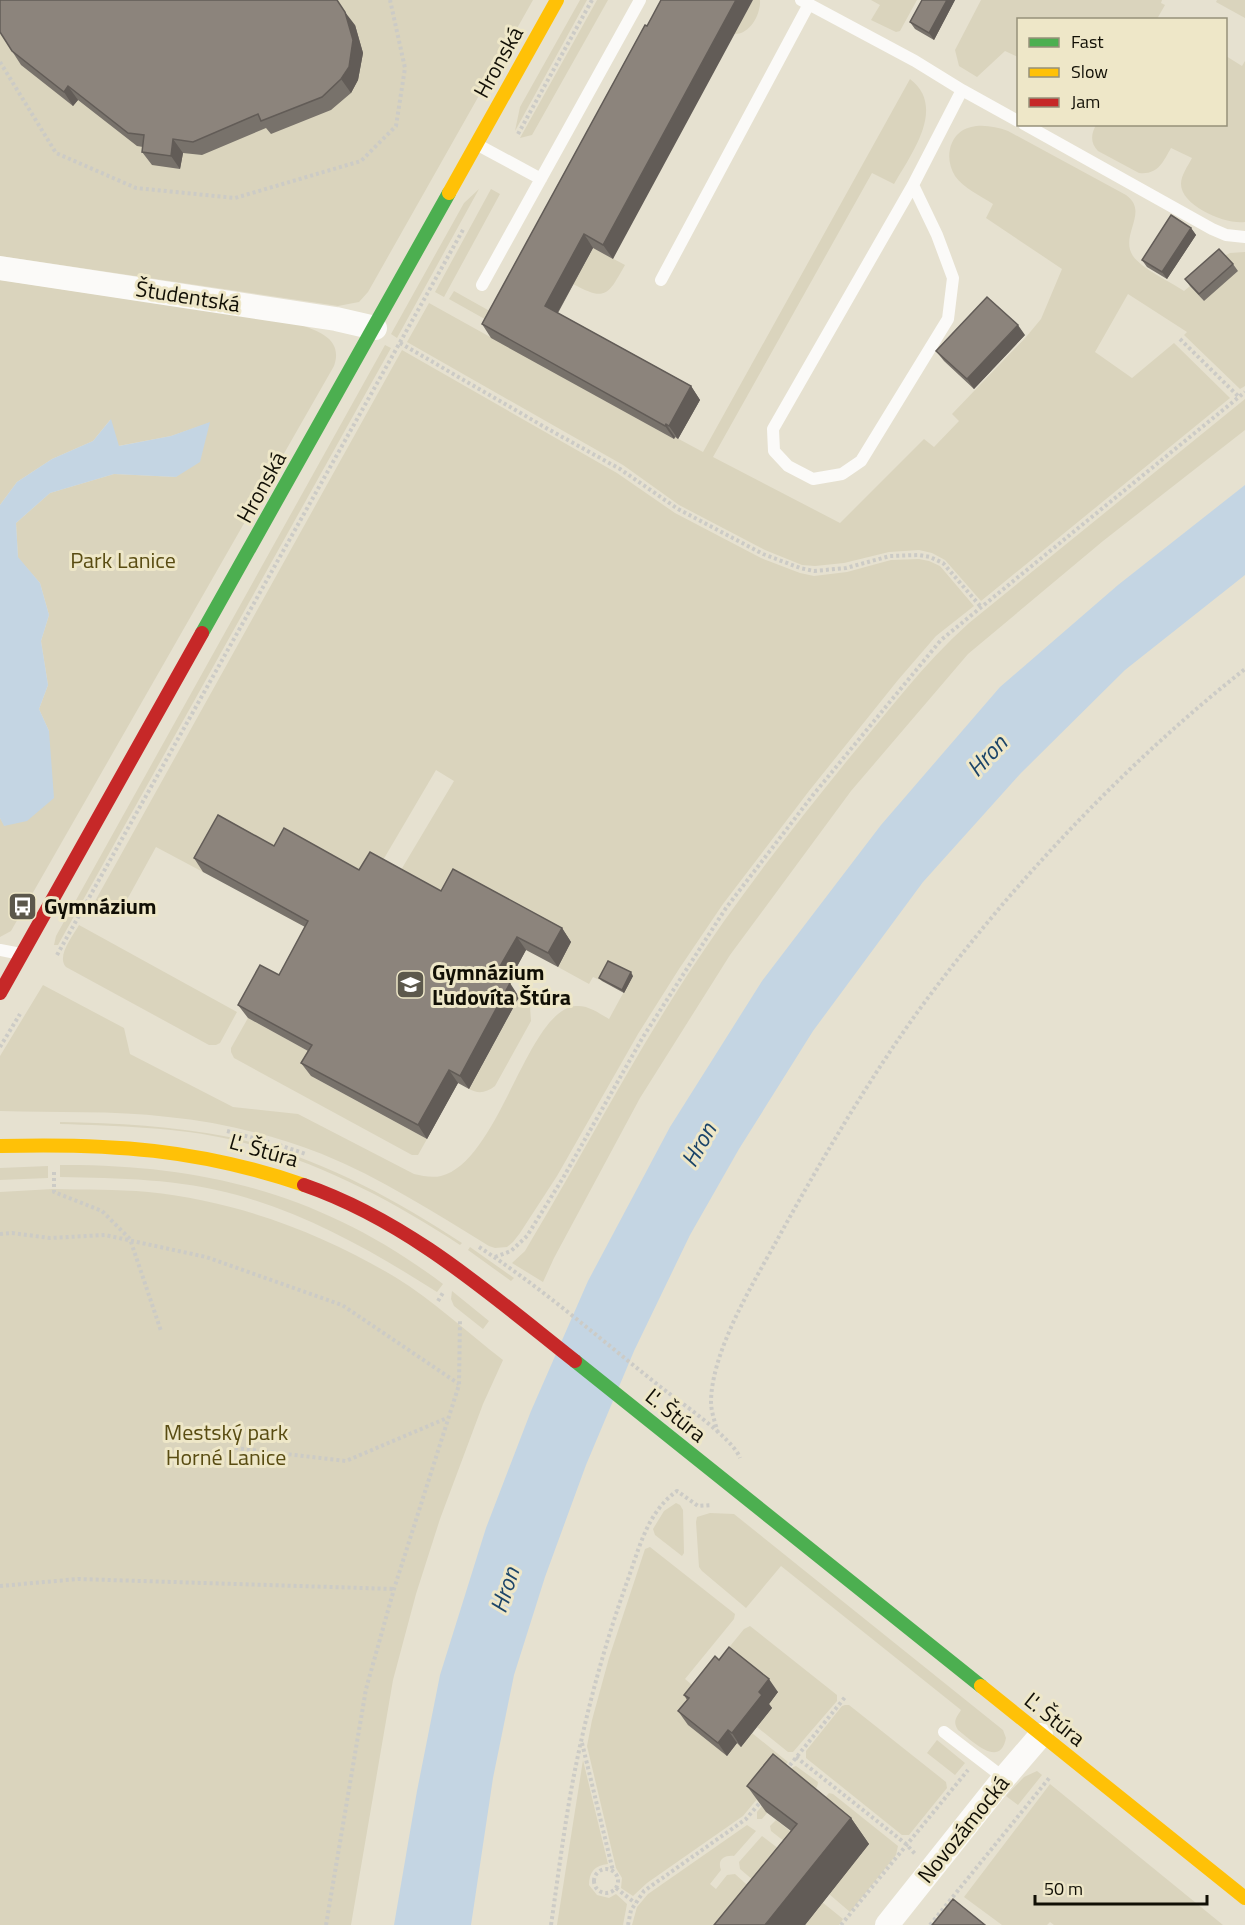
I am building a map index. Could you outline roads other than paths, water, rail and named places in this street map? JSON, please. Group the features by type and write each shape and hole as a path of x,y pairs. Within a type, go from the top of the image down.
{"street":[{"name":"Hronská","path":"0,993 557,0"},
{"name":"Študentská","path":"0,268 325,317 375,328"},
{"name":"Ľ. Štúra","path":"0,1146 64,1144 153,1149 203,1155 253,1167 302,1183 371,1214 415,1239 502,1303 1245,1898"},
{"name":"Novozámocká","path":"887,1925 1041,1735"}],"lane":[{"path":"482,285 640,0"},
{"path":"661,280 805,2 915,61 1017,120"},
{"path":"913,185 937,234 953,278 948,319 861,461 842,474 813,479 788,466 774,451 772,429 913,185 962,90"},
{"path":"1028,126 1212,229 1226,235 1245,237"},
{"path":"477,144 541,179"},
{"path":"0,950 22,954"},
{"path":"944,1732 1004,1778"}],"water":[{"path":"111,419 119,446 171,436 210,422 200,462 176,477 114,474 50,493 16,523 18,557 40,583 49,615 41,641 48,685 39,709 49,731 54,798 27,821 4,826 0,818 0,505 17,482 52,459 93,441"},
{"name":"Hron","path":"1245,485 1245,575 1125,670 1021,773 923,882 813,1031 739,1149 690,1235 634,1351 586,1465 545,1577 514,1675 493,1778 471,1925 394,1925 440,1675 486,1528 531,1411 588,1281 670,1127 762,981 881,825 1000,687 1118,585"}],"place":[{"name":"Gymnázium","path":"23,906"},
{"name":"Gymnázium Ľudovíta Štúra","path":"411,985"}],"park label":[{"name":"Park Lanice","path":"123,560"},
{"name":"Mestský park Horné Lanice","path":"226,1444"}]}
